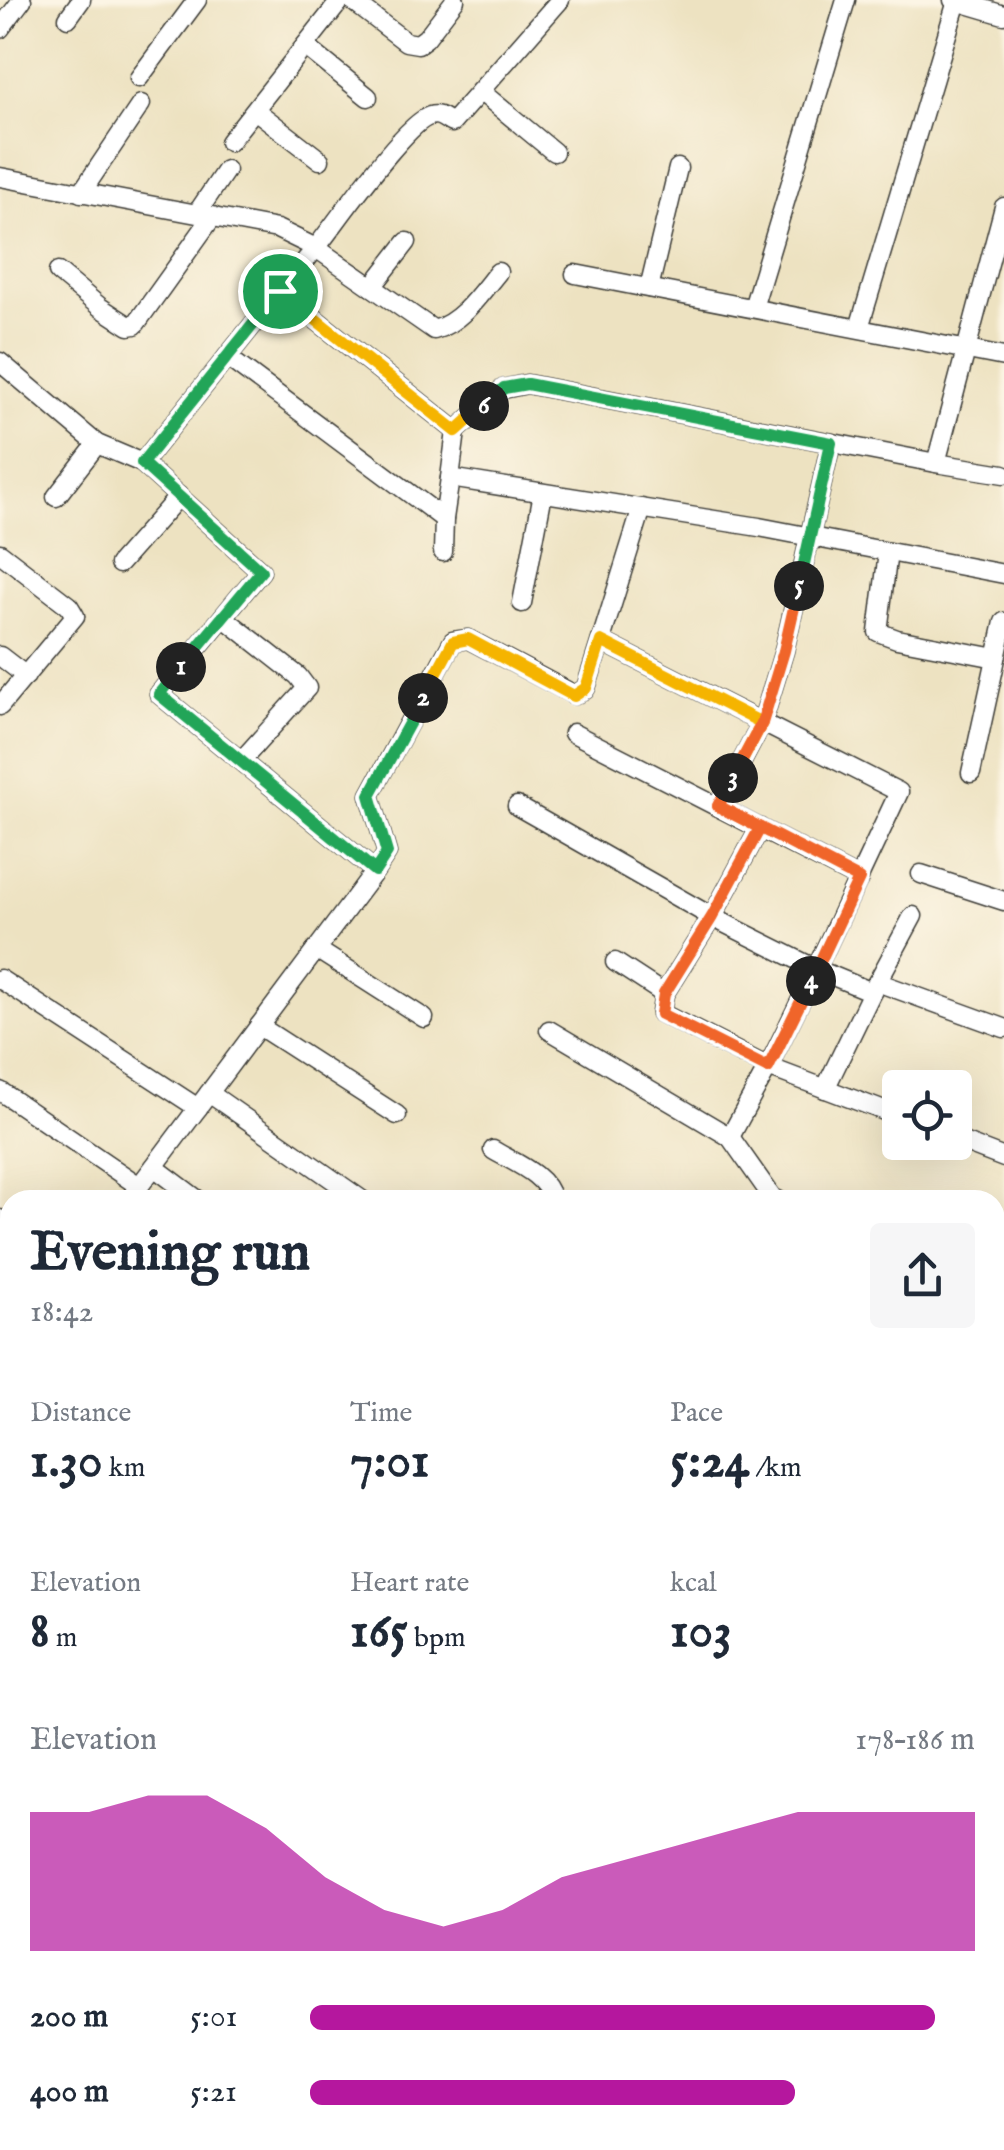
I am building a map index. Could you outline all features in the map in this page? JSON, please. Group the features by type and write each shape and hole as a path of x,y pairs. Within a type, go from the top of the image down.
{"street":[{"path":"0,29 22,0"},
{"path":"68,18 82,0"},
{"path":"139,78 197,0"},
{"path":"229,142 341,0"},
{"path":"351,0 406,42 418,44 455,0"},
{"path":"142,463 400,140 428,116 437,115 452,123 560,0"},
{"path":"752,308 846,0"},
{"path":"858,328 955,1 1004,15"},
{"path":"304,46 368,97"},
{"path":"480,91 554,152"},
{"path":"81,193 142,104"},
{"path":"255,110 320,160"},
{"path":"650,288 678,168"},
{"path":"58,272 100,307 129,326 134,325 205,214 226,170"},
{"path":"0,177 277,229 316,248 434,330 448,326 498,272"},
{"path":"936,463 1004,206"},
{"path":"372,287 407,242"},
{"path":"575,274 1004,356"},
{"path":"280,291 456,431"},
{"path":"227,357 444,519"},
{"path":"0,362 97,444 142,463 261,571 159,694 375,871"},
{"path":"443,552 456,431 504,388 527,384 1004,474"},
{"path":"718,806 762,723 784,651 831,443"},
{"path":"56,497 97,444"},
{"path":"450,478 759,527 1004,574"},
{"path":"522,603 543,493"},
{"path":"119,564 179,496"},
{"path":"136,1190 387,853 370,795 453,642 468,639 574,696 586,688 642,508"},
{"path":"888,552 878,632 996,658"},
{"path":"0,554 68,606 75,616 0,706"},
{"path":"223,617 298,676 307,688 241,761"},
{"path":"971,773 1004,622"},
{"path":"601,641 900,792 768,1068 730,1137"},
{"path":"0,656 26,676"},
{"path":"573,732 859,879"},
{"path":"517,806 712,917 816,970 1004,1028"},
{"path":"760,828 712,917 664,994 661,1014 768,1068 882,1111"},
{"path":"921,874 1004,901"},
{"path":"825,1089 913,916"},
{"path":"316,949 424,1018"},
{"path":"614,962 664,994"},
{"path":"0,978 346,1190"},
{"path":"259,1026 397,1115"},
{"path":"548,1030 730,1137 766,1190"},
{"path":"0,1091 130,1190"},
{"path":"972,1146 1004,1158"},
{"path":"493,1150 544,1181 549,1190"},
{"path":"154,1167 185,1190"}],"route":[{"path":"280,291 142,463 261,571 159,694 375,871 387,853 370,795 453,642 468,639 574,696 586,688 601,641 762,723 718,806 760,828 712,917 664,994 661,1014 768,1068 859,879 718,806 762,723 784,651 831,443 527,384 504,388 456,431 280,291"}]}
